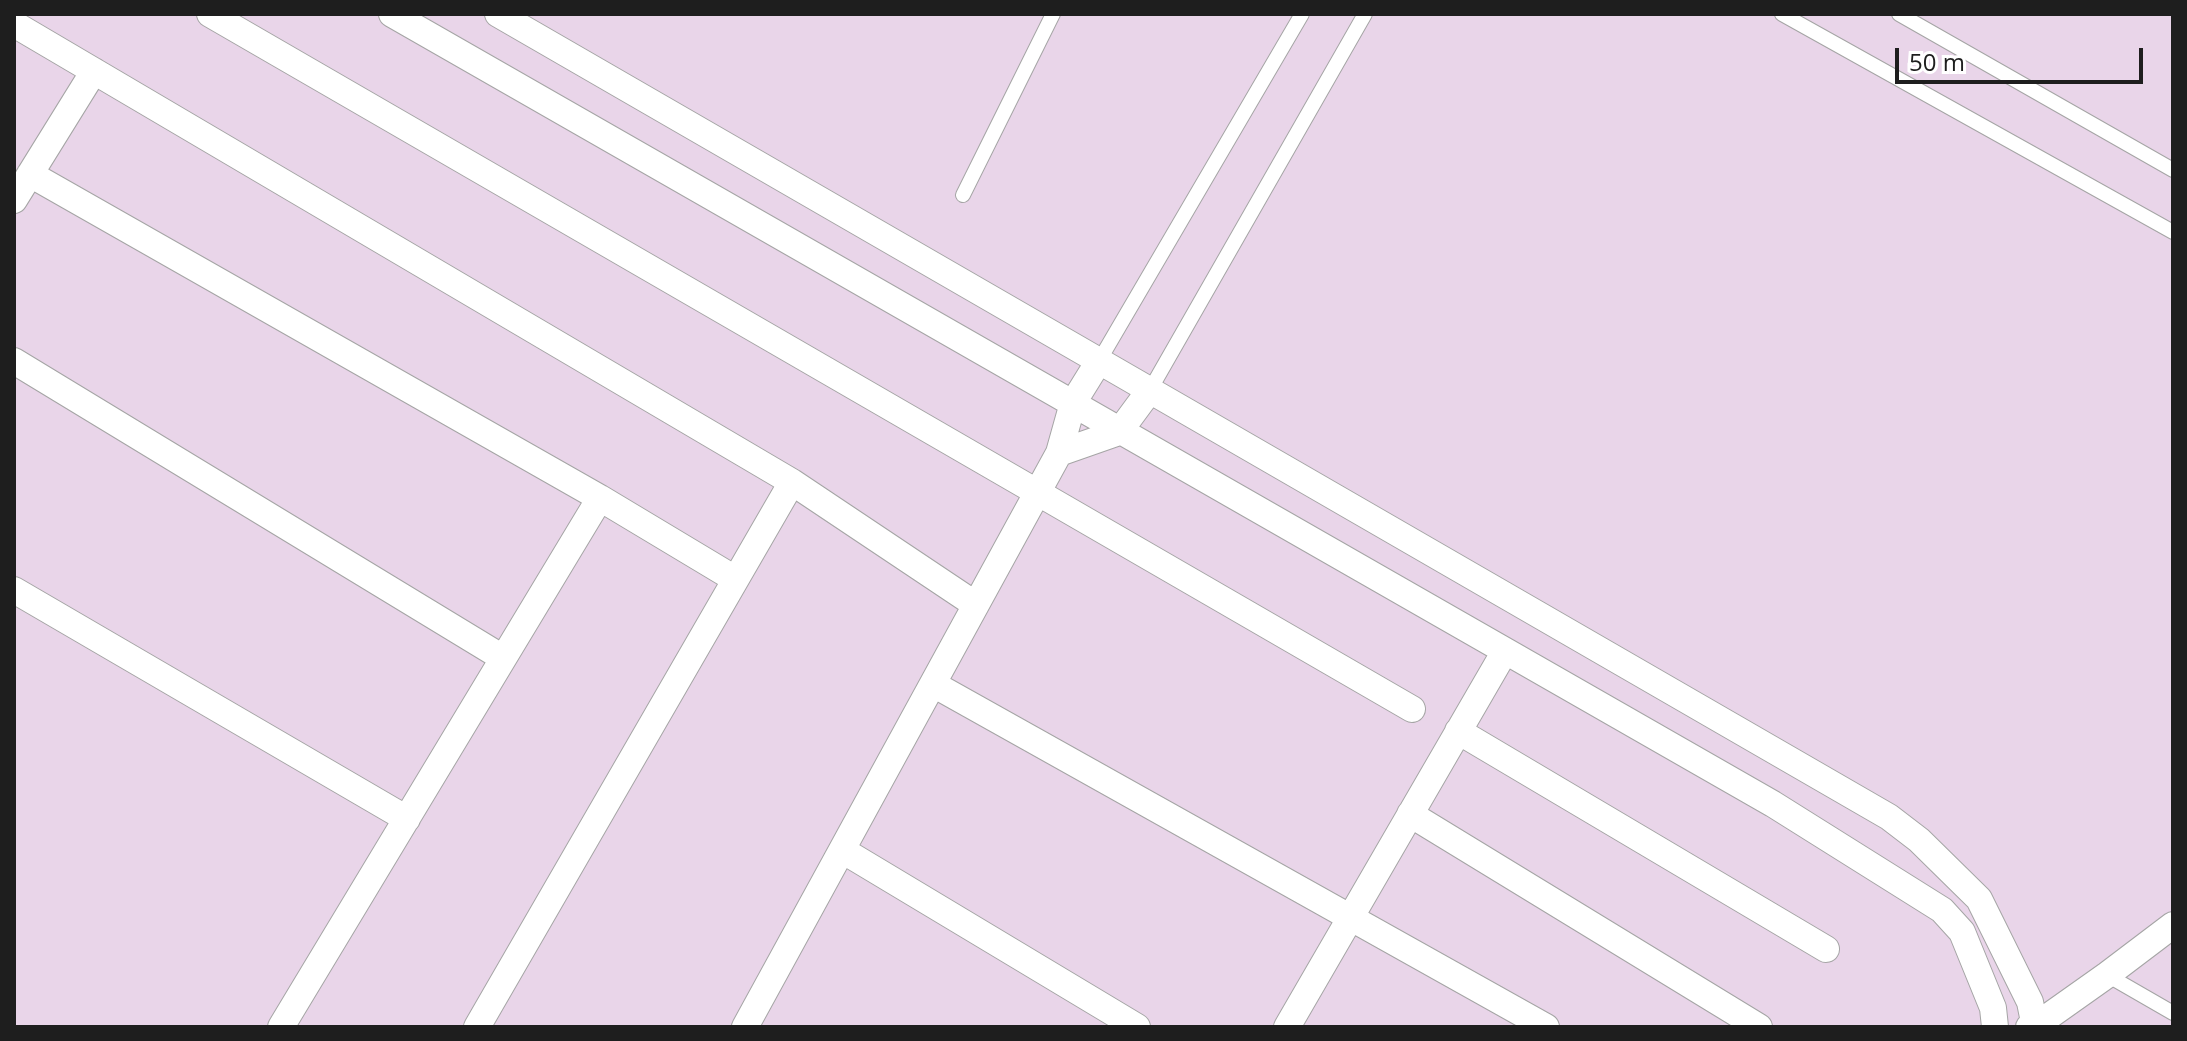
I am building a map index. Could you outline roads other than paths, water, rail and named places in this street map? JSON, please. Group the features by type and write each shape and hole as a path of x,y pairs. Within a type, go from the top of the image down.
{"street":[{"path":"210,14 1412,709"},
{"path":"392,14 1773,804 1942,910 1962,932 1993,1008 1995,1027"},
{"path":"498,14 1889,817 1919,840 1979,899 2030,1002 2033,1027 2170,930"},
{"path":"14,24 792,482 976,605"},
{"path":"14,200 94,71"},
{"path":"30,174 600,498 735,579"},
{"path":"14,361 503,658"},
{"path":"756,1023 842,850 1059,453 1073,403 1099,361"},
{"path":"1059,453 1119,432 1150,390"},
{"path":"477,1027 792,482"},
{"path":"281,1027 600,498"},
{"path":"17,599 407,819"},
{"path":"1287,1027 1505,651"},
{"path":"933,684 1350,917 1500,1015 1546,1027"},
{"path":"1458,731 1826,949"},
{"path":"1410,814 1759,1027"},
{"path":"842,850 1137,1027"}],"lane":[{"path":"963,195 1053,14"},
{"path":"1099,361 1302,14"},
{"path":"1150,390 1365,14"},
{"path":"1782,14 2173,232"},
{"path":"1899,14 2173,170"},
{"path":"2107,975 2173,1013"}]}
